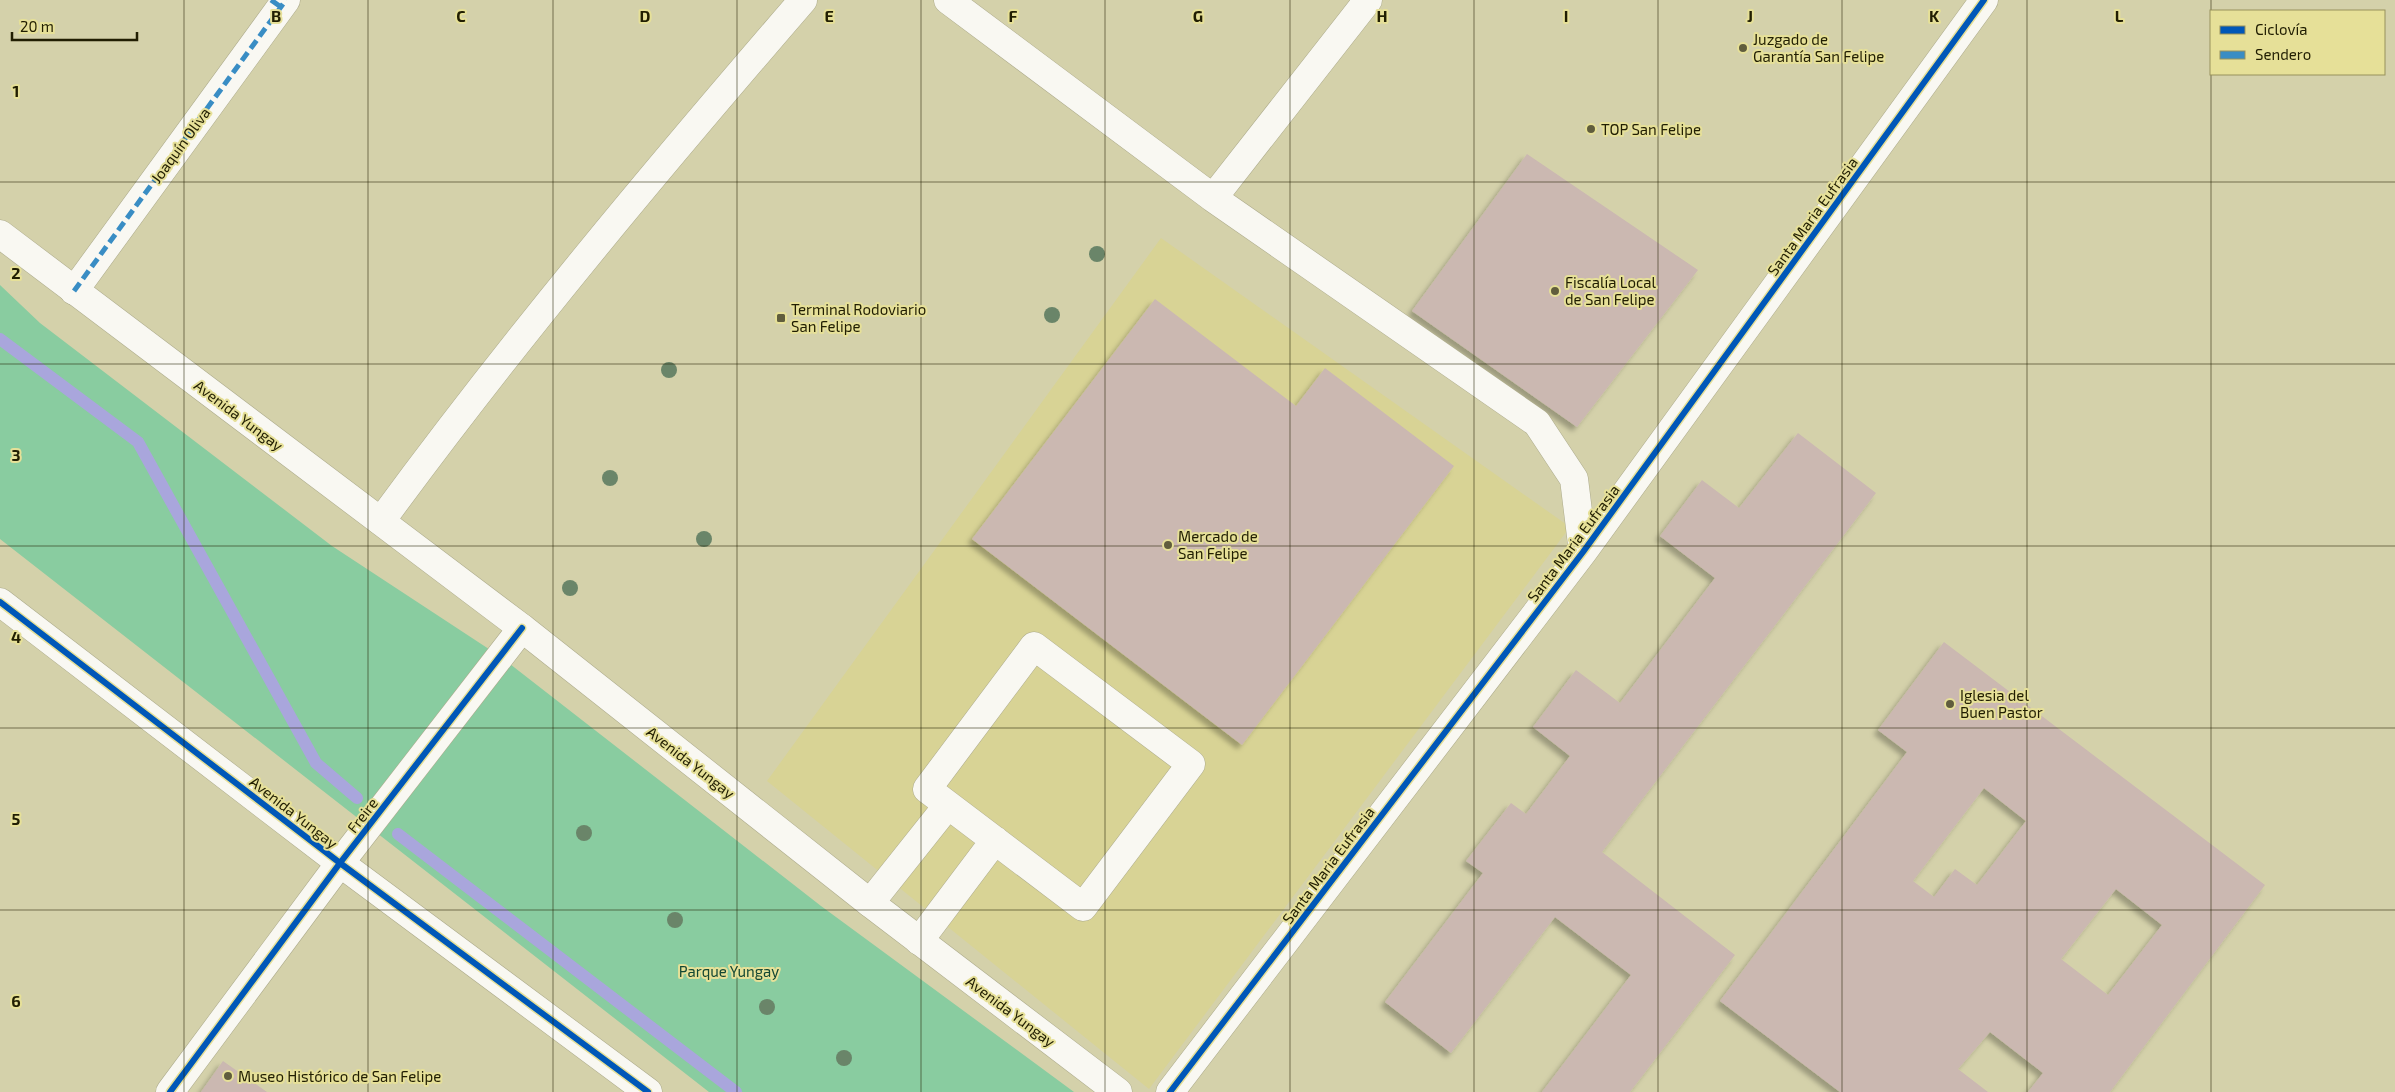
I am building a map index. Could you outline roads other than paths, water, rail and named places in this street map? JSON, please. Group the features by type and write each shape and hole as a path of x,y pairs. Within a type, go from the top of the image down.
{"street":[{"path":"381,522 450,427 660,166 803,0"},
{"path":"948,0 1213,198 1537,423 1574,479 1584,552"},
{"path":"1213,198 1368,0"},
{"name":"Santa Maria Eufrasia","path":"1170,1092 1584,552 1984,0"},
{"name":"Joaquín Oliva","path":"74,291 279,2"},
{"name":"Avenida Yungay","path":"0,234 522,628 870,904 1118,1092"},
{"name":"Avenida Yungay","path":"0,602 340,863 648,1092"},
{"name":"Freire","path":"170,1092 340,863 522,628"},
{"path":"1034,646 1190,764 1083,907 994,840 927,789 1034,646"},
{"path":"870,904 948,805"},
{"path":"919,941 994,840"}],"waterway":[{"path":"0,339 138,442 316,763 357,798"},
{"path":"398,834 736,1092"}],"place":[{"name":"Juzgado de Garantía San Felipe","path":"1743,48"},
{"name":"TOP San Felipe","path":"1591,129"},
{"name":"Fiscalía Local de San Felipe","path":"1555,291"},
{"name":"Terminal Rodoviario San Felipe","path":"781,318"},
{"name":"Mercado de San Felipe","path":"1168,545"},
{"name":"Iglesia del Buen Pastor","path":"1950,704"},
{"name":"Museo Histórico de San Felipe","path":"228,1076"}],"park label":[{"name":"Parque Yungay","path":"729,971"}]}
